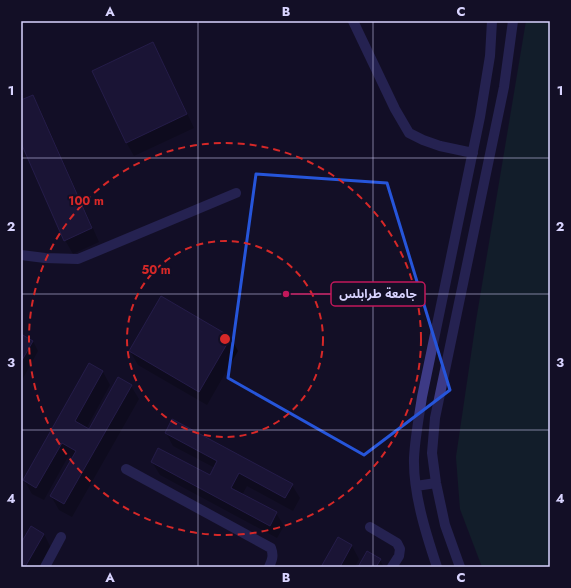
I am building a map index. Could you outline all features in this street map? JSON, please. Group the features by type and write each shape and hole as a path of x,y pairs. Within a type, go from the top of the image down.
{"street":[{"path":"353,21 394,109 409,133 440,146 473,153"},
{"path":"437,567 418,500 414,459 417,429 422,397 480,117 490,56 492,21"},
{"path":"460,567 444,525 436,483 432,453 435,418 504,87 513,21"},
{"path":"21,255 45,258 78,259 236,193"},
{"path":"126,469 271,548 273,558 269,567"},
{"path":"416,486 436,483"},
{"path":"370,526 397,543 400,549 399,556 392,567"},
{"path":"45,567 61,537"}],"highlighted area":[{"path":"256,174 387,183 450,390 364,455 228,378"}],"green space":[{"path":"526,21 550,21 550,567 482,567 460,509 456,457 476,321"}],"building":[{"path":"153,42 187,114 126,143 92,71"},
{"path":"33,95 92,228 64,241 21,143 21,100"},
{"path":"161,296 231,337 199,392 129,351"},
{"path":"21,334 33,341 21,362"},
{"path":"89,363 103,371 75,421 89,429 118,377 132,385 64,504 50,496 76,451 62,443 36,488 23,480"},
{"path":"172,419 293,484 285,498 239,473 231,488 277,512 270,526 151,462 158,448 210,475 217,461 165,433"},
{"path":"31,526 44,534 25,567 21,567 21,543"},
{"path":"338,537 352,545 340,567 321,567"},
{"path":"367,551 381,559 376,567 358,567"}],"place":[{"name":"جامعة طرابلس","path":"286,294"}]}
